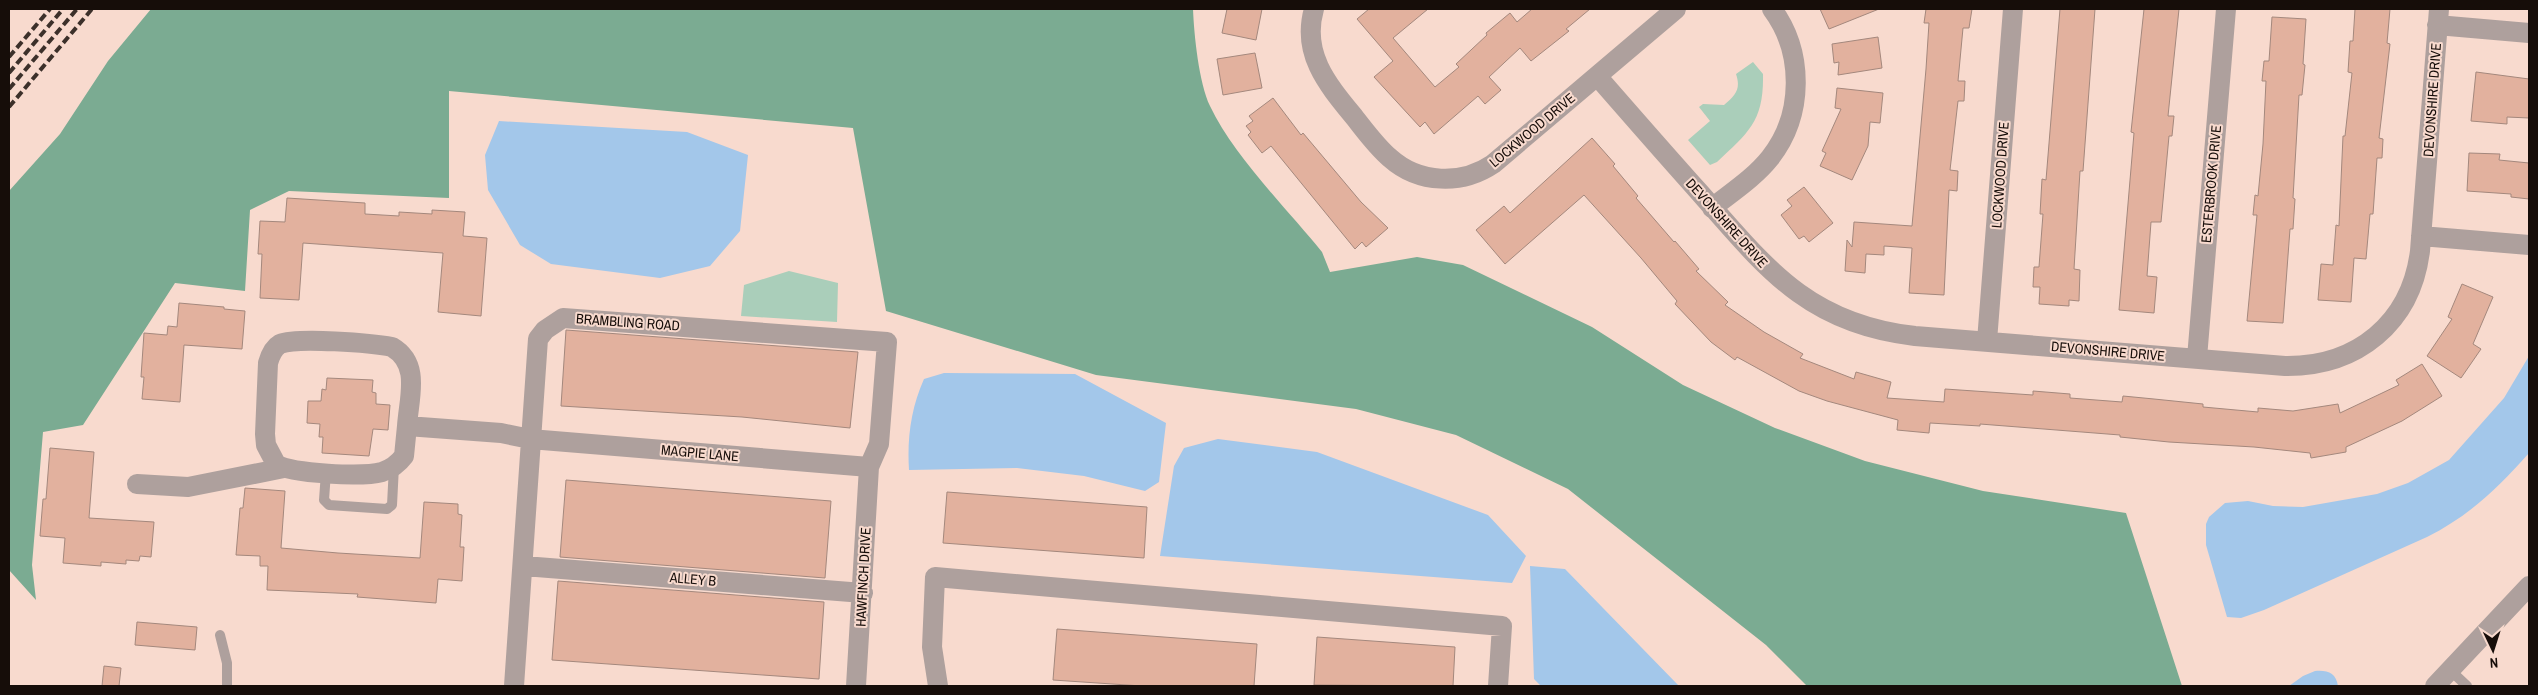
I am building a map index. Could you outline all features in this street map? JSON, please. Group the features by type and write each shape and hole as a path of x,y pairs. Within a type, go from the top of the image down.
{"street":[{"name":"LOCKWOOD DRIVE","path":"1314,9 1311,25 1311,47 1317,68 1325,80 1386,154 1403,168 1423,176 1452,179 1474,174 1487,168 1676,9"},
{"path":"1712,208 1764,166 1782,139 1791,118 1796,86 1795,64 1785,32 1772,9"},
{"name":"LOCKWOOD DRIVE","path":"1987,341 2013,9"},
{"name":"ESTERBROOK DRIVE","path":"2197,358 2226,9"},
{"name":"DEVONSHIRE DRIVE","path":"1597,76 1712,208 1776,277 1800,296 1827,311 1855,323 1884,331 1987,341 2307,365 2339,358 2358,349 2384,329 2404,302 2416,272 2421,236 2438,17"},
{"path":"2438,17 2529,33"},
{"path":"2421,236 2529,245"},
{"name":"BRAMBLING ROAD","path":"514,686 524,566 530,439 538,339 545,330 563,318 887,342 879,444 869,467"},
{"path":"295,341 382,345 398,351 404,356 411,372 407,426 404,456 394,466 372,473 296,472 284,468 276,464 270,455 265,434 268,363 278,345 295,341"},
{"name":"MAGPIE LANE","path":"407,426 501,433 530,439 869,467"},
{"name":"HAWFINCH DRIVE","path":"856,686 869,467"},
{"path":"137,484 188,487 284,468"},
{"name":"ALLEY B","path":"524,566 863,593"},
{"path":"938,686 932,647 935,577 1502,626 1498,686"},
{"path":"2435,686 2529,586"}],"lane":[{"path":"326,472 324,500 329,505 387,509 392,505 394,466"},
{"path":"220,636 226,662 227,686"},
{"path":"2450,670 2467,686"}],"green space":[{"path":"151,9 1193,9 1200,72 1210,106 1220,125 1246,162 1322,252 1330,272 1417,257 1463,265 1592,327 1683,385 1775,428 1865,461 1983,491 2126,513 2182,686 1807,686 1766,645 1568,489 1456,435 1356,409 1096,375 886,311 853,128 449,91 449,198 289,191 250,210 245,291 175,283 83,425 43,432 32,565 36,600 9,570 9,191 60,134 108,61"},
{"path":"1753,62 1763,74 1763,90 1757,115 1738,142 1717,162 1710,165 1688,140 1710,121 1699,107 1703,104 1724,105 1732,98 1738,88 1736,74"},
{"path":"789,271 838,283 837,322 741,316 744,285"}],"water":[{"path":"499,121 687,132 748,155 740,231 710,266 660,278 551,264 520,245 488,190 485,155"},
{"path":"2529,356 2529,453 2482,500 2456,520 2427,537 2264,610 2241,618 2227,617 2206,545 2206,524 2209,517 2225,503 2248,501 2273,506 2303,507 2377,494 2408,483 2449,460 2504,398"},
{"path":"944,373 1075,374 1166,423 1159,482 1145,491 1084,476 1017,468 909,470 911,423 916,401 924,379"},
{"path":"1218,439 1317,452 1488,515 1526,556 1512,583 1160,556 1174,466 1184,448"},
{"path":"1530,566 1565,569 1679,686 1541,686 1534,679"},
{"path":"2315,671 2331,673 2338,686 2289,686 2303,676"}],"building":[{"path":"1227,9 1262,9 1256,40 1222,33"},
{"path":"1369,9 1428,9 1393,38 1435,87 1459,67 1456,64 1487,35 1486,33 1510,13 1517,22 1532,9 1590,9 1566,29 1569,31 1531,61 1520,48 1489,77 1501,90 1485,104 1478,96 1434,134 1425,122 1420,127 1374,77 1393,61 1357,19"},
{"path":"1820,9 1879,9 1829,29"},
{"path":"1926,9 1972,9 1969,28 1963,28 1958,81 1965,81 1964,101 1958,101 1950,170 1958,171 1957,191 1949,190 1944,295 1909,293 1912,248 1884,246 1884,255 1866,254 1865,273 1845,271 1847,240 1852,247 1854,222 1912,226 1929,23 1924,23"},
{"path":"2060,9 2095,9 2083,171 2080,171 2074,269 2080,270 2079,301 2069,300 2069,306 2039,304 2040,287 2033,287 2034,267 2039,267 2043,214 2040,214 2042,179 2046,180"},
{"path":"2144,9 2179,9 2168,116 2174,116 2172,136 2169,136 2161,222 2151,222 2147,276 2157,277 2154,313 2119,310 2134,133 2131,132"},
{"path":"2355,9 2390,9 2387,43 2390,44 2379,138 2383,139 2382,158 2377,158 2373,214 2370,214 2366,259 2354,258 2351,302 2318,300 2321,264 2333,265 2336,225 2339,226 2343,136 2345,136 2352,73 2348,72 2350,41 2353,41"},
{"path":"2272,17 2306,19 2303,64 2305,65 2302,95 2299,95 2293,229 2290,229 2283,323 2247,321 2257,215 2253,215 2255,195 2258,196 2263,144 2266,81 2262,81 2264,61 2269,61"},
{"path":"1878,37 1882,68 1838,75 1839,62 1834,63 1832,44"},
{"path":"1255,53 1262,88 1223,95 1217,59"},
{"path":"2476,72 2529,79 2529,118 2507,117 2507,124 2471,121"},
{"path":"1837,88 1883,93 1880,123 1870,122 1868,146 1852,180 1820,166 1826,153 1822,151 1841,109 1835,108"},
{"path":"1273,98 1301,135 1303,133 1361,202 1388,228 1366,247 1362,242 1355,249 1271,146 1262,153 1248,135 1251,132 1246,126 1253,121 1249,116"},
{"path":"1592,138 1615,164 1613,166 1638,196 1636,198 1699,269 1696,271 1728,302 1725,305 1764,332 1803,354 1800,358 1854,379 1856,372 1891,382 1887,398 1944,402 1945,389 2033,395 2033,391 2070,394 2070,398 2122,402 2123,396 2203,404 2203,407 2258,412 2258,408 2293,411 2338,404 2340,413 2399,385 2396,380 2422,364 2442,396 2402,421 2346,447 2346,452 2311,458 2310,453 2254,447 2169,442 2120,437 2120,435 1980,424 1980,426 1930,423 1929,433 1897,430 1898,420 1827,401 1799,391 1737,357 1735,360 1711,342 1675,304 1677,301 1584,195 1505,264 1476,230 1504,206 1510,213"},
{"path":"2469,153 2500,154 2499,160 2529,163 2529,199 2511,197 2511,194 2467,191"},
{"path":"1804,187 1833,223 1809,242 1804,236 1799,239 1781,215 1792,206 1787,200"},
{"path":"287,198 365,203 365,214 399,216 399,212 432,214 432,210 465,212 463,236 487,238 481,316 438,312 443,253 303,243 299,300 260,298 262,254 258,254 260,221 285,222"},
{"path":"2462,284 2493,297 2473,344 2481,349 2461,378 2427,356 2452,319 2448,317"},
{"path":"179,303 245,311 242,349 184,345 180,402 142,399 144,377 141,377 144,333 167,335 168,326 177,327"},
{"path":"566,330 858,352 850,428 742,417 561,406"},
{"path":"327,378 373,380 372,392 376,393 376,404 390,405 388,430 373,429 369,456 322,453 323,437 319,437 320,424 307,423 308,401 321,401 322,389 326,390"},
{"path":"50,448 94,452 89,518 154,522 151,557 140,556 139,561 126,560 126,564 101,562 101,566 63,563 65,538 40,536 43,499 46,499"},
{"path":"566,480 831,501 825,578 560,557"},
{"path":"245,488 285,491 281,548 338,553 420,558 424,502 458,504 458,514 462,515 460,547 464,547 462,581 438,579 436,603 357,597 358,594 267,590 268,566 260,566 260,556 236,555 240,508 243,508"},
{"path":"947,492 1147,507 1144,558 943,543"},
{"path":"558,581 824,602 819,679 552,660"},
{"path":"137,622 197,627 195,650 135,645"},
{"path":"1057,629 1257,644 1254,686 1142,686 1053,680"},
{"path":"1317,637 1455,647 1453,686 1314,685"},
{"path":"104,666 121,668 119,686 102,686"}],"railway":[{"path":"9,57 50,9"},
{"path":"9,73 63,9"},
{"path":"9,89 77,9"},
{"path":"9,107 92,9"}]}
